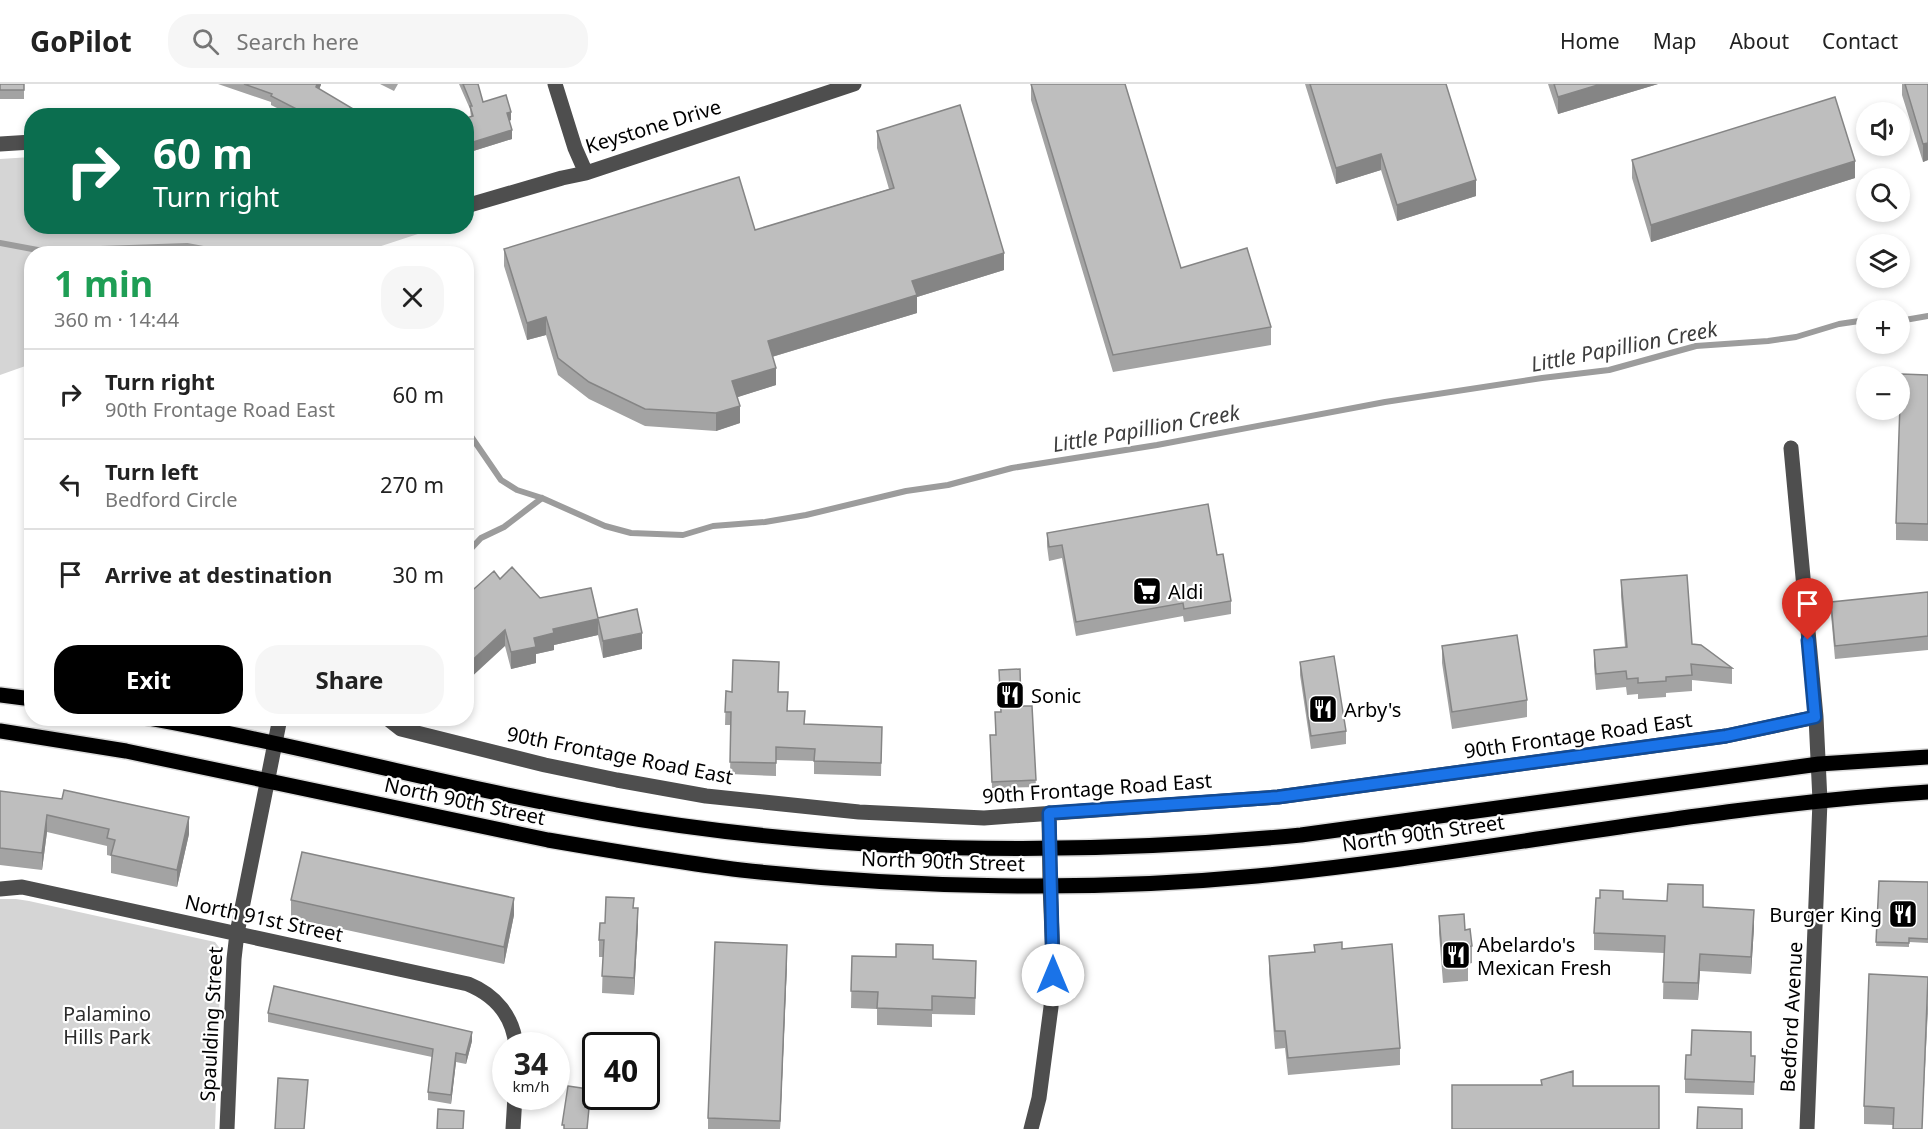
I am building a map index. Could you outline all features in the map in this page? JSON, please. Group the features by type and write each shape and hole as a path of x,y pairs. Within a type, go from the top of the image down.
{"main road":[{"path":"0,695 24,698"},
{"name":"North 90th Street","path":"187,726 544,803 711,830 871,845 1049,849 1218,843 1301,835 1819,764 1928,757"},
{"name":"North 90th Street","path":"0,731 126,750 548,840 677,862 816,877 972,884 1172,883 1268,875 1820,801 1928,792"}],"street":[{"name":"Keystone Drive","path":"555,84 575,148 586,173 854,84"},
{"path":"0,144 24,142"},
{"path":"474,204 586,173"},
{"name":"Bedford Avenue","path":"1791,448 1819,764 1820,801 1807,1129"},
{"name":"90th Frontage Road East","path":"396,726 400,729 545,765 706,796 781,805 984,818 1278,797 1726,736 1815,717"},
{"path":"266,779 278,726"},
{"name":"Spaulding Street","path":"227,1129 233,970 237,933 266,779"},
{"path":"1031,1129 1039,1098 1051,1007 1053,958 1049,813"},
{"name":"North 91st Street","path":"0,889 22,887 468,984 480,989 496,1001 507,1016 513,1032"},
{"path":"513,1129 514,1110"}],"green space":[{"path":"24,157 24,234 418,234 381,246 24,246 24,366 0,375 0,159"},
{"name":"Palamino Hills Park","path":"0,899 29,901 215,942 221,950 221,958 215,1129 0,1129"}],"building":[{"path":"0,84 24,84 24,90 0,90"},
{"path":"244,84 317,84 316,87 351,108 294,108 271,96 272,94"},
{"path":"463,84 478,84 483,102 506,95 511,112 507,113 512,130 474,142 474,108 470,106 472,106"},
{"path":"1031,84 1125,84 1181,268 1247,248 1271,327 1113,355"},
{"path":"1310,84 1446,84 1476,180 1397,205 1381,154 1336,168"},
{"path":"1554,84 1601,84 1558,97"},
{"path":"1905,84 1928,84 1928,143 1923,144"},
{"path":"1835,97 1855,161 1651,225 1632,160"},
{"path":"960,105 1004,253 912,281 917,295 768,341 776,368 732,381 740,406 716,413 645,409 589,382 558,358 546,317 527,323 504,249 739,177 755,230 894,188 877,131"},
{"path":"1910,374 1928,375 1928,524 1896,523 1899,420 1910,420"},
{"name":"Aldi","path":"1208,504 1217,555 1223,554 1231,601 1184,609 1183,603 1076,622 1062,545 1049,547 1047,533"},
{"path":"512,567 540,598 591,588 598,618 637,609 642,633 603,641 598,619 553,629 554,633 534,638 536,647 511,652 505,630 474,659 474,589 494,571 500,579"},
{"path":"1687,575 1692,644 1701,645 1732,668 1691,664 1692,675 1666,677 1666,681 1638,683 1638,678 1627,679 1626,671 1596,674 1594,650 1627,647 1621,580"},
{"path":"1928,592 1928,636 1835,646 1831,602"},
{"path":"1517,635 1527,700 1452,712 1442,646"},
{"name":"Arby's","path":"1334,656 1346,731 1311,736 1300,662"},
{"path":"733,660 779,662 778,692 788,692 787,711 805,711 804,724 882,727 881,763 814,761 815,749 776,747 776,763 730,762 731,712 725,712 726,691 732,692"},
{"path":"1020,669 1021,706 1032,706 1036,780 992,782 990,735 996,735 995,712 1001,712 999,670"},
{"path":"64,790 189,817 177,870 111,855 115,840 107,838 109,829 47,815 42,853 0,848 0,791 62,799"},
{"path":"302,852 514,898 504,947 291,900"},
{"name":"Burger King","path":"1879,881 1928,882 1928,939 1909,938 1909,943 1876,942"},
{"path":"1668,884 1703,885 1703,907 1754,910 1751,957 1700,954 1698,983 1663,982 1665,936 1594,933 1596,898 1600,898 1600,890 1623,891 1623,899 1667,901"},
{"path":"606,897 634,898 633,908 638,908 634,978 602,976 604,940 599,940 600,923 605,923"},
{"name":"Abelardo's Mexican Fresh","path":"1464,914 1465,930 1470,929 1472,946 1467,947 1468,964 1443,966 1439,916"},
{"path":"715,942 787,945 780,1121 708,1118"},
{"path":"1342,942 1342,949 1392,944 1400,1048 1288,1058 1285,1031 1275,1031 1269,956 1315,952 1314,945"},
{"path":"896,944 933,945 933,959 976,961 975,998 932,996 932,1010 877,1008 878,992 851,991 852,956 896,957"},
{"path":"1869,974 1928,977 1922,1129 1893,1129 1894,1108 1864,1106"},
{"path":"274,986 472,1032 466,1055 456,1053 451,1095 428,1092 433,1049 268,1013"},
{"path":"1692,1030 1751,1032 1751,1056 1755,1056 1754,1082 1685,1079 1686,1055 1691,1055"},
{"path":"1573,1071 1573,1086 1659,1086 1659,1129 1452,1129 1452,1085 1542,1085 1541,1080"},
{"path":"278,1078 308,1080 304,1129 275,1129"},
{"path":"570,1086 582,1088 582,1110 589,1110 587,1129 564,1129 562,1125 564,1110 570,1110"},
{"path":"1698,1107 1742,1109 1742,1129 1697,1129"},
{"path":"438,1109 464,1111 463,1129 437,1129"}],"waterway":[{"name":"Little Papillion Creek","path":"0,243 24,247"},
{"name":"Little Papillion Creek","path":"1910,319 1928,316"},
{"name":"Little Papillion Creek","path":"474,441 501,480 517,490 542,498 605,526 631,533 683,535 713,526 765,522 806,515 906,491 948,485 1012,468 1157,445 1385,402 1609,370 1696,346 1796,337 1839,324 1856,321"},
{"path":"474,545 481,538 504,527 542,498"}],"place":[{"name":"Aldi","path":"1147,591"},
{"name":"Sonic","path":"1010,695"},
{"name":"Arby's","path":"1323,709"},
{"name":"Burger King","path":"1903,914"},
{"name":"Abelardo's Mexican Fresh","path":"1456,955"}],"route":[{"path":"1053,975 1049,813 1278,797 1726,736 1815,717 1808,640"}]}
